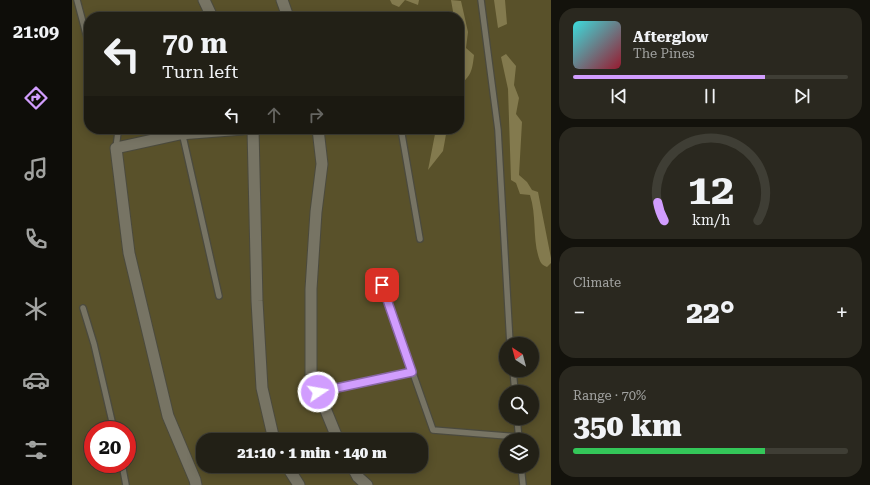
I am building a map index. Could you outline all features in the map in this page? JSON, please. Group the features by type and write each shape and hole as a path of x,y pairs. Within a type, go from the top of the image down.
{"street":[{"path":"204,0 210,12"},
{"path":"282,0 286,12"},
{"path":"170,134 116,148 132,268 168,416 196,485"},
{"path":"253,134 257,293 262,388 272,433"},
{"path":"319,134 322,164 316,212 311,289 311,374 335,433"},
{"path":"291,473 299,485"},
{"path":"356,473 367,485"}],"lane":[{"path":"77,0 84,26"},
{"path":"481,0 498,130 510,337"},
{"path":"116,148 118,134"},
{"path":"183,134 219,296"},
{"path":"402,134 420,239"},
{"path":"382,285 433,430 499,436"},
{"path":"83,308 94,344 112,421"},
{"path":"318,392 412,372"},
{"path":"124,473 126,485"},
{"path":"522,473 523,485"}],"shaded area":[{"path":"72,0 551,0 551,485 72,485"},
{"path":"390,0 405,0 399,7 392,4"},
{"path":"405,0 419,0 418,5"},
{"path":"451,0 461,1 463,12 453,12"},
{"path":"494,0 505,0 507,24 498,28"},
{"path":"464,14 468,32 466,48 474,55 470,73 464,81"},
{"path":"506,54 516,66 514,85 519,98 516,114 522,122 519,175 527,182 532,190 538,192 551,258 551,263 547,267 540,261 536,245 530,195 520,194 516,183 511,180 508,89 501,57"},
{"path":"435,134 446,134 443,151 428,170"}],"route":[{"path":"318,392 412,372 382,285"}]}
